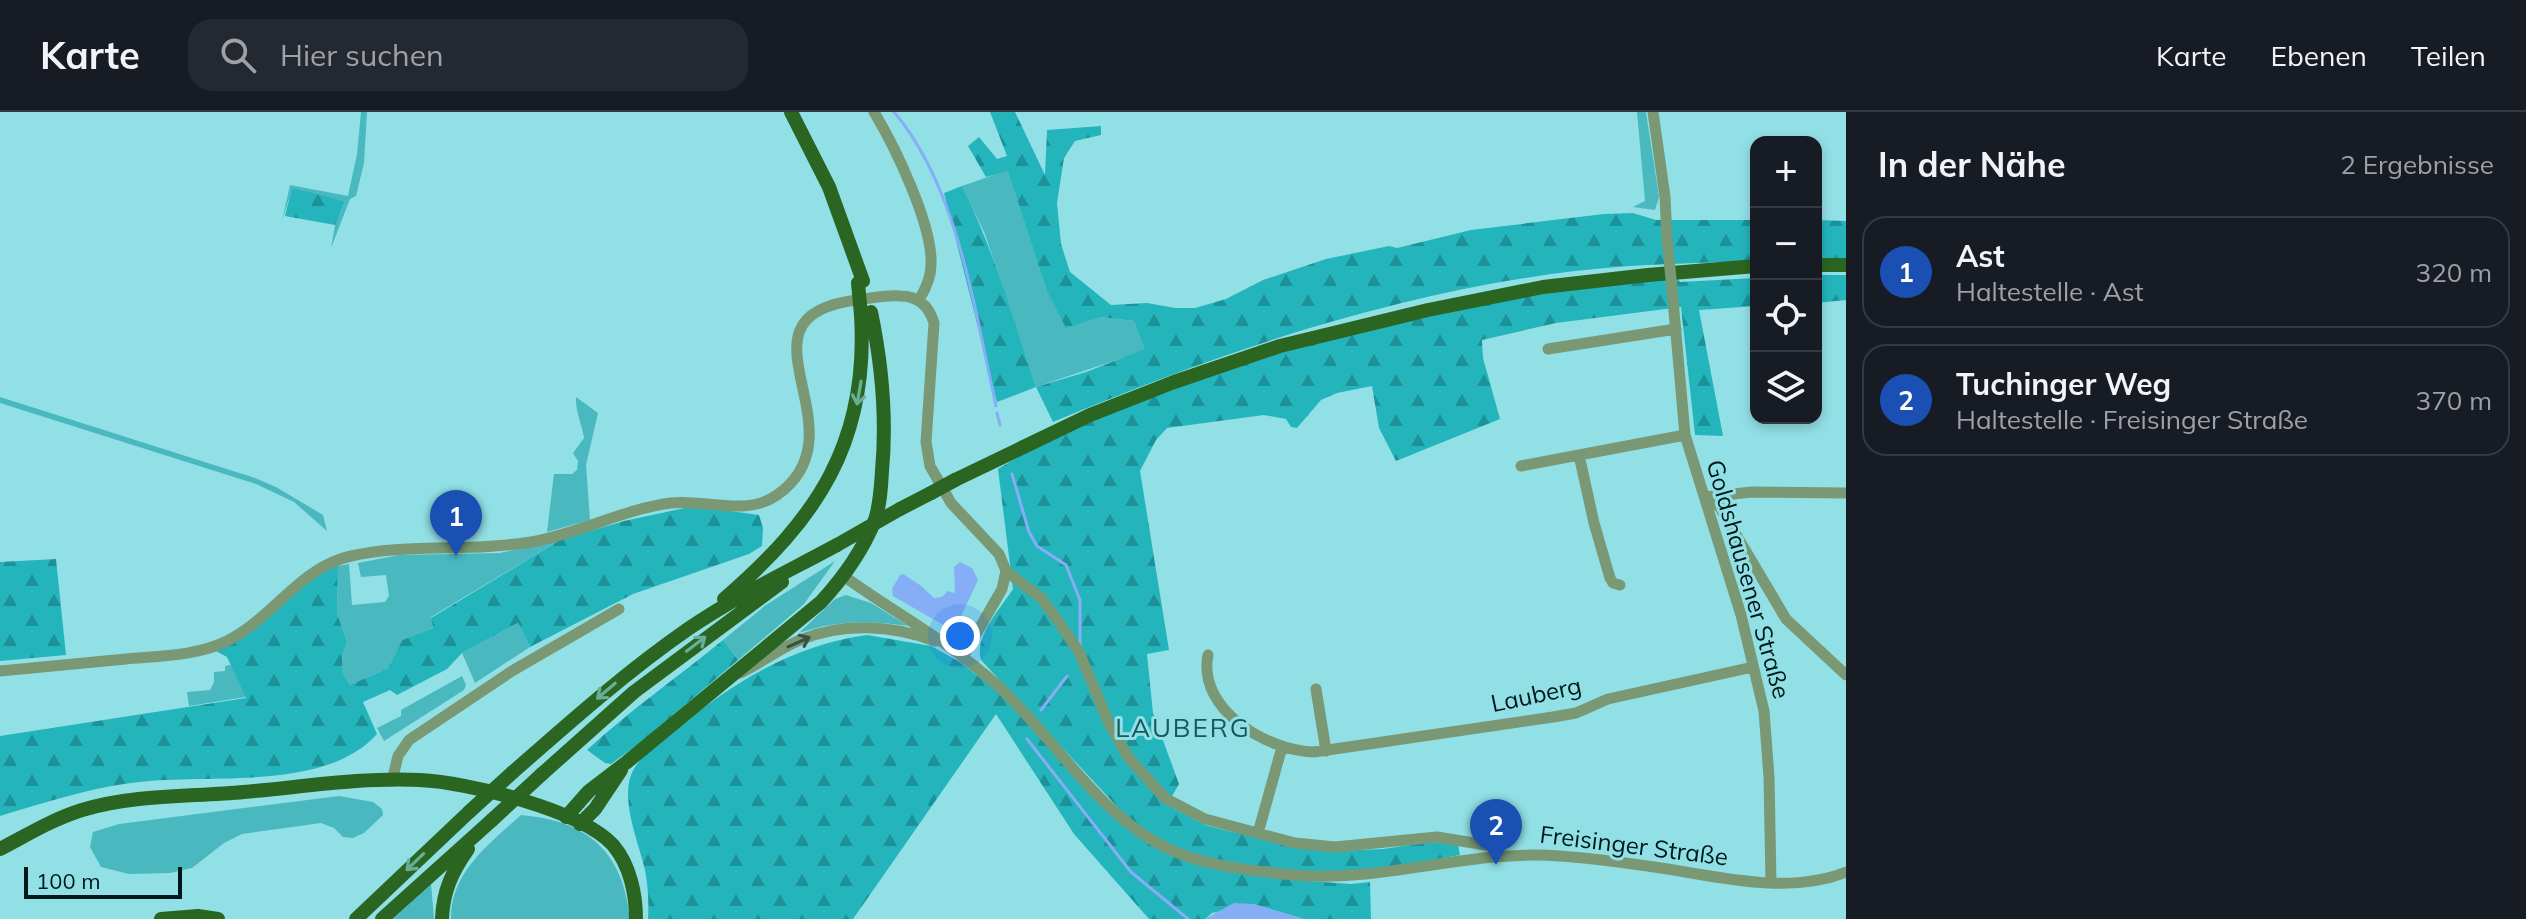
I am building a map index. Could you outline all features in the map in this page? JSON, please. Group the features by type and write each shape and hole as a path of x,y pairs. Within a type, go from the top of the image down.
{"main road":[{"path":"573,820 589,791 795,625 845,577 875,518 885,443 884,392 854,254 829,187 791,112"},
{"path":"1822,265 1846,265"},
{"path":"690,627 955,480 1090,415 1174,382 1280,346 1428,310 1543,287 1750,266"},
{"path":"356,917 602,694 690,627 780,548 802,522 835,466 858,402 866,314"},
{"path":"382,919 634,692 679,656 833,547"},
{"path":"573,820 604,797 627,762"},
{"path":"4,849 40,827 81,810 147,797 418,780 465,785 573,820 608,841 621,857 630,878 636,919"},
{"path":"604,797 604,829 608,841"},
{"path":"442,919 451,875 476,835"},
{"path":"161,919 182,916 218,919"}],"street":[{"path":"874,112 914,198 930,247 928,281 919,300"},
{"name":"Goldshausener Straße","path":"1653,112 1665,197 1685,435 1741,615 1764,711 1771,882"},
{"path":"0,671 209,648 236,636 319,569 346,557 527,543 670,503 754,505 774,498 786,489 800,471 809,452 811,425 796,355 799,334 809,316 818,308 832,303 899,296 919,300 931,314 935,334 926,442 930,466 951,503 999,554 1006,571 1041,598 1068,635 1128,757 1165,798 1205,819 1295,843 1335,847 1437,837 1492,846"},
{"path":"1548,349 1676,329"},
{"path":"1521,466 1685,435"},
{"path":"1579,455 1610,578 1620,585"},
{"path":"1705,497 1752,492 1846,493"},
{"path":"1705,497 1719,506 1786,619 1846,675"},
{"path":"963,657 1002,589 1006,571"},
{"path":"845,577 950,648"},
{"path":"392,781 398,756 409,740 512,671 619,609"},
{"path":"730,677 802,639 850,628 904,632 950,648"},
{"name":"Freisinger Straße","path":"950,648 1007,694 1108,805 1157,843 1174,852 1213,863 1283,874 1358,876 1496,855 1525,854 1612,861 1771,882 1821,878 1846,872"},
{"name":"Lauberg","path":"1208,655 1206,666 1209,678 1222,706 1248,729 1282,747 1305,752 1576,713 1608,699 1753,667"},
{"path":"1316,689 1326,751"},
{"path":"1258,833 1282,747"}],"shaded area":[{"path":"361,112 367,112 364,163 356,196 350,199 331,248 335,225 345,201 292,189 282,221 290,185 348,196 357,154"},
{"path":"1637,112 1646,112 1659,197 1655,210 1633,207 1645,201"},
{"path":"1008,170 1046,289 1100,317 1134,321 1146,350 1036,387 985,234 962,186"},
{"path":"0,397 255,478 323,515 327,531 294,502 256,484 0,403"},
{"path":"576,397 598,413 586,465 590,520 547,532 554,474 572,474 577,470 578,461 573,453 584,438"},
{"path":"560,540 431,617 433,628 402,640 388,668 350,685 343,673 342,657 347,642 337,613 338,566 349,564 352,605 385,602 389,596 386,575 361,577 358,563 399,555 500,553"},
{"path":"835,561 804,604 738,660 723,640 766,605"},
{"path":"960,562 972,568 978,580 957,625 945,626 893,596 892,589 903,574 934,598 942,597 948,591 955,593 954,567"},
{"path":"846,595 871,603 908,626 853,622 799,633 835,599"},
{"path":"518,623 530,647 475,683 462,653"},
{"path":"231,665 246,697 189,706 187,692 210,690 214,672 225,671 225,666"},
{"path":"462,676 466,685 464,690 384,741 377,728 401,716 401,710"},
{"path":"339,796 373,802 382,809 383,815 364,833 353,838 343,837 334,828 321,823 242,834 224,843 192,868 170,873 129,874 101,867 90,847 93,832 119,824"},
{"path":"521,815 566,824 598,844 620,875 630,919 451,919 452,902 465,873 485,848"},
{"path":"431,884 434,919 393,919"},
{"path":"1234,903 1253,904 1304,919 1205,919"}],"green space":[{"path":"990,112 1015,112 1045,175 1047,130 1101,126 1101,135 1075,141 1064,158 1057,203 1061,244 1070,272 1111,305 1147,303 1195,308 1226,299 1263,280 1326,259 1389,246 1397,248 1471,230 1604,214 1633,213 1656,220 1750,220 1750,261 1575,271 1441,294 1309,328 1244,349 1053,422 1036,387 1145,349 1134,321 1100,317 1066,328 1046,289 1008,171 986,177 968,146 979,137 997,159 1007,156"},
{"path":"962,186 993,260 1036,387 997,402 944,193"},
{"path":"292,188 345,201 335,225 285,216"},
{"path":"1822,220 1846,221 1846,259 1822,259"},
{"path":"1822,275 1846,275 1846,300 1822,302"},
{"path":"1676,277 1680,282 1750,278 1750,306 1699,310 1723,436 1695,435 1681,307 1556,323 1482,340 1483,358 1500,419 1396,461 1379,428 1372,386 1337,393 1321,400 1297,428 1291,427 1286,419 1264,415 1167,428 1156,440 1140,471 1169,650 1147,654 1153,713 1179,784 1167,805 1205,825 1337,851 1431,842 1458,845 1460,855 1358,873 1293,872 1174,849 1135,826 981,660 981,642 985,633 1013,589 998,469 1095,419 1239,366 1412,318 1576,287"},
{"path":"694,506 759,515 763,528 762,546 749,554 633,594 530,647 518,623 462,653 447,669 397,695 390,690 363,702 377,734 354,753 326,765 294,773 160,780 114,786 0,816 0,736 246,698 227,657 216,651 293,591 325,571 338,566 337,613 347,642 342,657 343,673 350,685 388,668 402,640 433,628 431,618 560,540 624,521"},
{"path":"56,559 66,655 0,661 0,562"},
{"path":"867,635 931,646 960,662 1005,697 1154,845 1295,880 1351,884 1370,882 1371,919 1304,919 1253,904 1212,913 1205,919 1149,919 1074,834 996,714 853,919 648,919 646,876 628,798 631,775 639,762 696,714 764,669 813,648"},
{"path":"723,640 738,660 641,742 611,764 587,750 637,707"}],"waterway":[{"path":"894,112 916,142 949,213 971,291 996,406"},
{"path":"997,413 1000,425"},
{"path":"1012,474 1029,532 1037,546 1066,565 1080,600 1080,647"},
{"path":"1041,710 1067,676"},
{"path":"1027,739 1131,872 1188,919"}],"place":[{"name":"Ast","path":"456,556"},
{"name":"Tuchinger Weg","path":"1496,865"}],"district":[{"name":"LAUBERG","path":"1183,727"}]}
